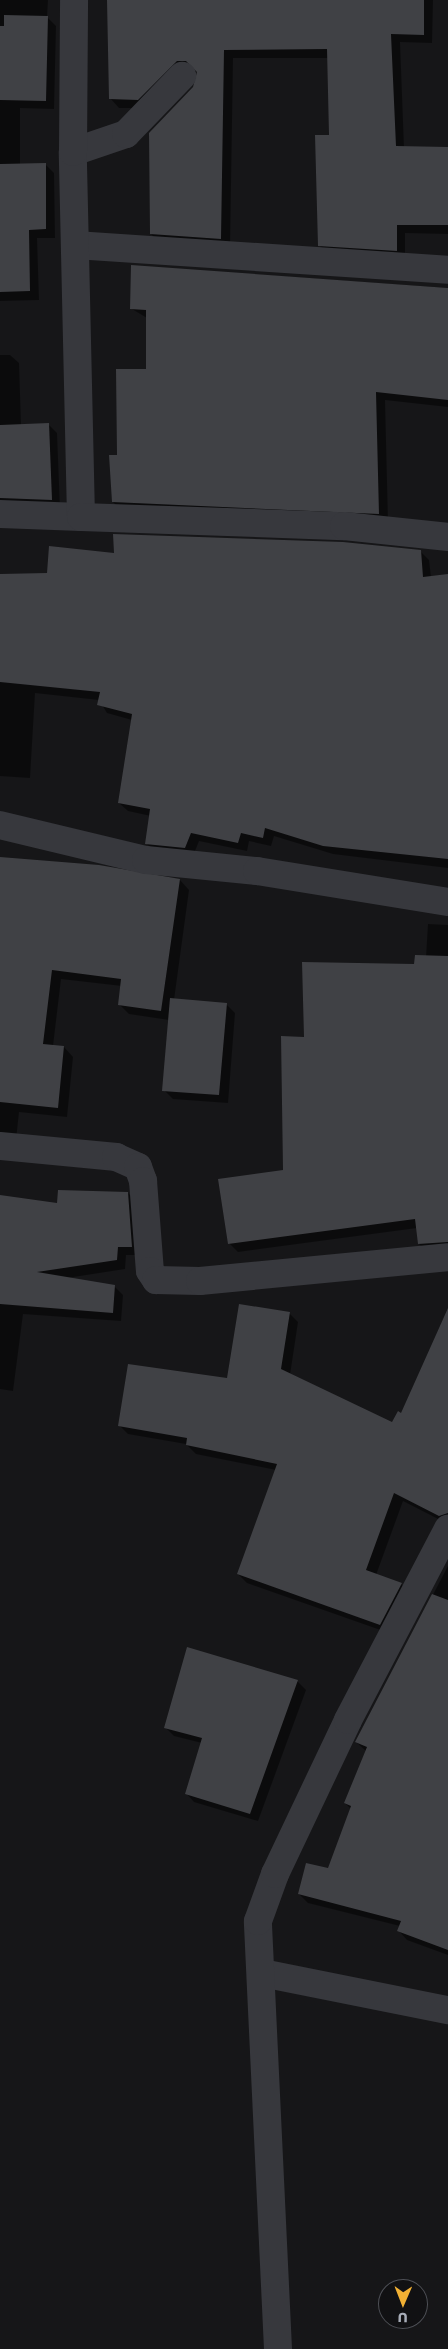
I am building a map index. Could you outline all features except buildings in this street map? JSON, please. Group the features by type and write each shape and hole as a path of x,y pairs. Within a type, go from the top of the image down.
{"street":[{"path":"74,0 72,152 80,516"},
{"path":"72,152 126,134 182,76"},
{"path":"75,245 448,270"},
{"path":"0,514 344,526 448,537"},
{"path":"0,826 146,860 257,871 448,902"},
{"path":"0,1146 116,1158 138,1167 143,1181 150,1271 156,1280 193,1281 448,1257"},
{"path":"278,2349 262,1973 258,1921 275,1874 409,1596 448,1529"},
{"path":"262,1973 448,2010"}]}
